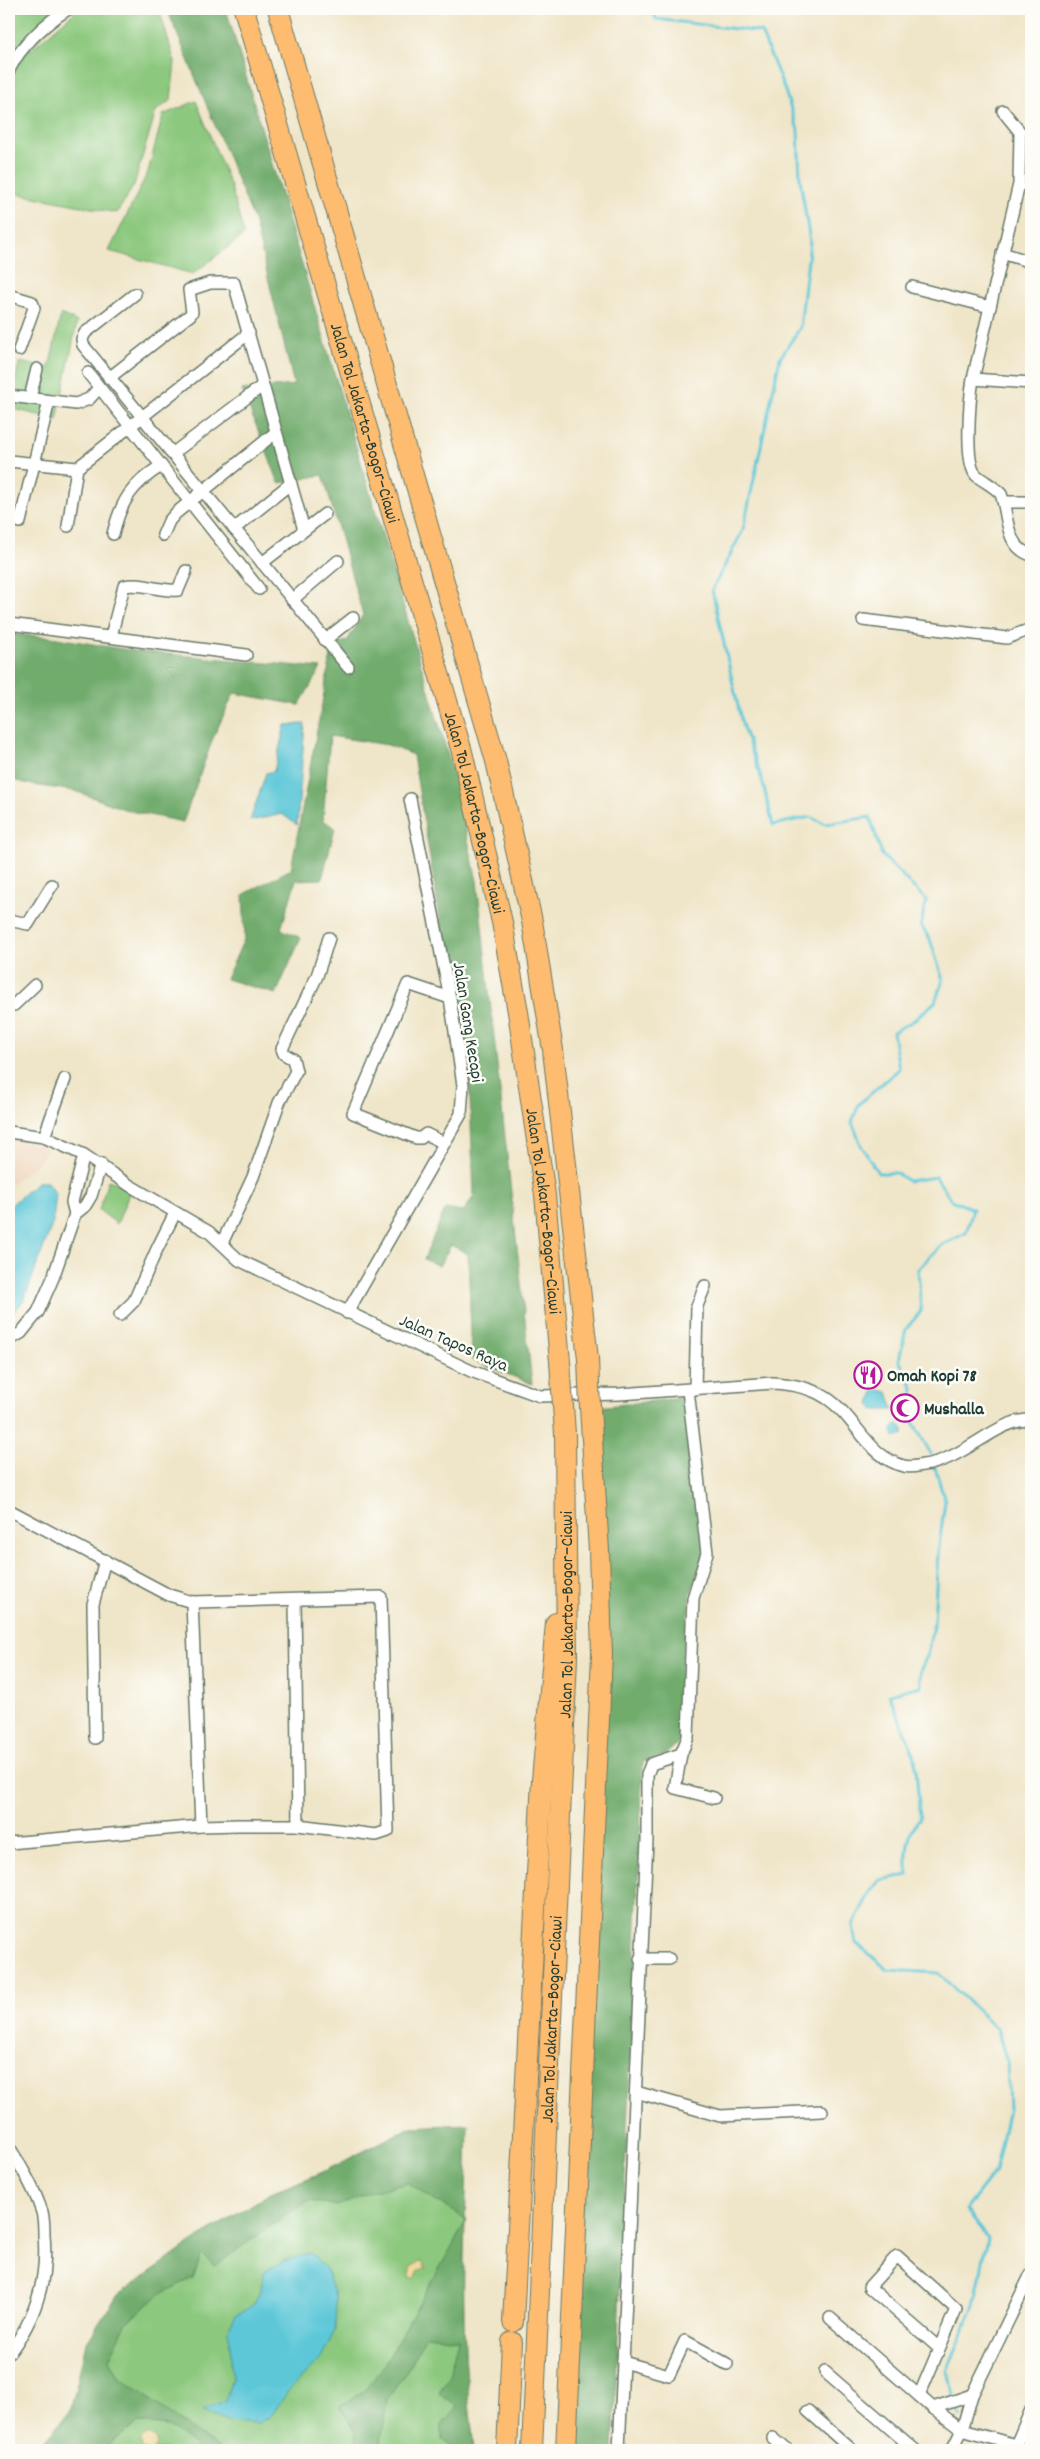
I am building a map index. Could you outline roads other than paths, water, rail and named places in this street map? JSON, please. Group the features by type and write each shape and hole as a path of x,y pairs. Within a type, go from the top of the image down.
{"highway":[{"name":"Jalan Tol Jakarta–Bogor–Ciawi","path":"244,9 462,752 502,922 518,1012 545,1195 565,1434 567,1658 532,2450"},
{"name":"Jalan Tol Jakarta–Bogor–Ciawi","path":"278,9 496,761 532,921 553,1050 588,1359 599,1551 602,1654 566,2450"},
{"path":"513,2322 542,1780 558,1600 566,1462"},
{"path":"507,2450 512,2342"}],"street":[{"path":"9,70 12,58 56,16 68,9"},
{"path":"1003,111 1019,130 1020,134 1019,187 973,379 970,397 972,468 976,475 998,491 1004,502 1010,535 1019,549 1031,555"},
{"path":"1002,253 1031,262"},
{"path":"109,378 190,315 192,312 189,290 202,284 224,281 234,283 304,530"},
{"path":"912,287 990,307"},
{"path":"135,294 86,333 82,339 83,345 348,667"},
{"path":"9,295 32,302 34,308 19,350"},
{"path":"68,526 77,468 249,333"},
{"path":"30,398 37,369"},
{"path":"88,373 259,588"},
{"path":"973,379 1031,383"},
{"path":"172,454 262,386"},
{"path":"9,396 68,404 83,402 99,388"},
{"path":"20,522 49,401"},
{"path":"162,536 169,521 275,433"},
{"path":"9,461 77,468"},
{"path":"113,534 119,510 130,492 148,474 162,466"},
{"path":"234,529 290,484"},
{"path":"1004,502 1031,502"},
{"path":"262,563 325,514"},
{"path":"292,600 338,562"},
{"path":"111,636 124,586 134,584 168,591 178,590 186,571"},
{"path":"325,640 353,618"},
{"path":"863,620 1007,638 1031,629"},
{"path":"9,624 246,655"},
{"name":"Jalan Gang Kecapi","path":"347,1313 461,1114 463,1084 450,998 410,799"},
{"path":"9,920 28,924 52,885"},
{"path":"222,1243 253,1177 279,1103 296,1071 293,1059 284,1054 282,1049 317,976 329,938"},
{"path":"444,1143 428,1134 416,1138 353,1112 408,984 450,998"},
{"path":"9,1005 14,1005 36,985"},
{"path":"44,1137 65,1079"},
{"name":"Jalan Tapos Raya","path":"9,1132 44,1137 84,1155 101,1164 129,1185 209,1232 240,1260 471,1371 540,1396 773,1383 792,1384 825,1397 847,1416 879,1454 887,1460 906,1467 936,1464 959,1454 1020,1420 1031,1420"},
{"path":"75,1214 72,1202 84,1155"},
{"path":"9,1340 21,1333 38,1312 53,1278 75,1214 85,1206 91,1196 101,1164"},
{"path":"120,1315 134,1301 157,1248 175,1213"},
{"path":"705,1286 697,1306 692,1389 706,1553 693,1598 690,1726 681,1754 675,1788 714,1798"},
{"path":"9,1510 169,1595 192,1602 382,1597 388,1831 376,1835 298,1825 201,1826 9,1843"},
{"path":"95,1738 93,1604 106,1560"},
{"path":"295,1600 298,1825"},
{"path":"192,1602 201,1826"},
{"path":"619,2450 636,2092 640,1959 647,1840 648,1768 651,1764 681,1754"},
{"path":"640,1959 669,1958"},
{"path":"636,2092 714,2115 822,2111"},
{"path":"9,2146 29,2179 42,2214 46,2261 36,2308 19,2340 9,2353"},
{"path":"919,2396 956,2309 897,2256 869,2287 939,2348"},
{"path":"952,2450 962,2430 972,2395 1031,2277"},
{"path":"830,2318 933,2408 962,2430 1016,2445 1031,2410"},
{"path":"623,2362 669,2376 685,2341 728,2364"},
{"path":"825,2372 915,2450"},
{"path":"933,2408 972,2395"},
{"path":"808,2411 852,2450"},
{"path":"773,2438 788,2450"}],"water":[{"path":"305,724 297,825 282,814 250,821 266,773 274,771 285,725"},
{"path":"37,1182 47,1182 56,1194 53,1222 24,1300 9,1317 9,1207"},
{"path":"874,1391 888,1392 894,1410 873,1410 870,1405"},
{"path":"900,1425 903,1426 903,1436 896,1437 893,1436 892,1429 893,1426"},
{"path":"311,2253 326,2269 336,2299 335,2330 321,2359 289,2390 271,2416 258,2423 228,2421 203,2411 225,2400 232,2379 229,2328 236,2314 249,2308 257,2298 262,2286 264,2272 283,2261"}],"waterway":[{"path":"653,9 656,19 761,32 784,88 798,130 800,179 810,242 800,328 780,358 743,530 712,590 742,724 762,780 773,825 810,817 825,824 870,817 882,855 926,900 921,926 930,939 943,980 935,1002 913,1021 893,1032 899,1069 859,1104 852,1122 861,1145 878,1173 896,1173 908,1181 936,1177 951,1200 973,1209 966,1233 940,1246 918,1269 921,1311 906,1329 899,1360 913,1388 913,1422 931,1454 945,1501 938,1554 934,1621 927,1656 920,1671 921,1686 889,1694 915,1757 920,1818 912,1830 908,1845 908,1875 880,1880 871,1891 853,1925 856,1943 888,1970 938,1973 997,2029 1007,2062 1009,2109 995,2172 966,2210 988,2238 974,2306 947,2371 956,2407 961,2417"},
{"path":"978,2439 998,2450"}],"place":[{"name":"Omah Kopi 78","path":"868,1375"},
{"name":"Mushalla","path":"905,1408"}]}
